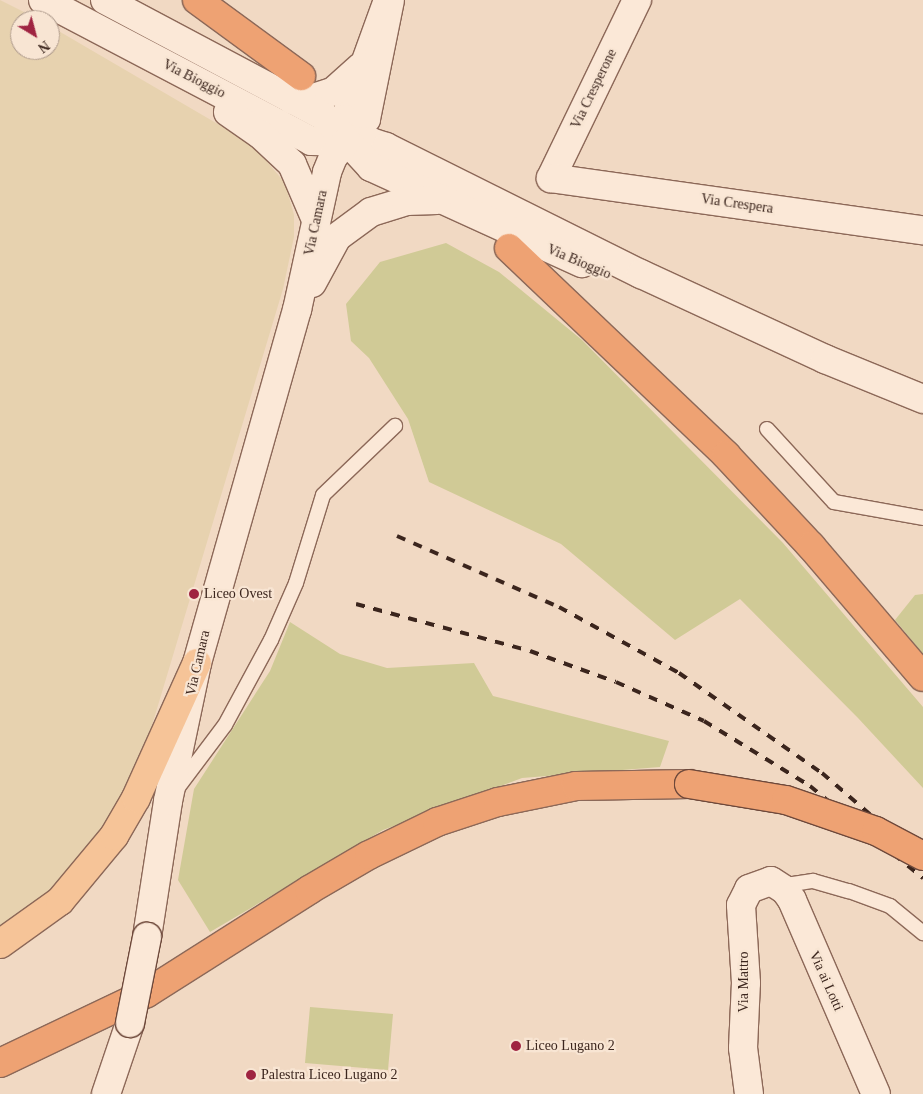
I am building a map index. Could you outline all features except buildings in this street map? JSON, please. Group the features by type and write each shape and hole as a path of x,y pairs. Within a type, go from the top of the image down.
{"highway":[{"path":"197,0 296,88"},
{"path":"510,248 726,455 811,546 923,677"},
{"path":"0,1063 147,992 317,885 369,855 436,822 498,802 576,786 689,784 786,800 876,831 923,856"}],"main road":[{"name":"Via Bioggio","path":"43,0 311,141 371,142 386,147 641,274 825,358"},
{"name":"Via Bioggio","path":"105,0 296,88 371,167 438,200 621,280 825,358 923,398"},
{"name":"Via Camara","path":"297,310 348,170 348,141 345,120 389,0"},
{"name":"Via Camara","path":"124,1094 130,1023 168,802 196,663 297,310 316,220 333,157 366,119 389,0"},
{"name":"Via Cresperone","path":"552,178 637,0"},
{"path":"122,43 207,97 279,151 292,164 302,181 316,220"},
{"path":"296,88 334,91 351,80 364,64"},
{"name":"Via Crespera","path":"552,178 923,230"},
{"path":"297,310 337,237 371,212 392,204 438,200"},
{"path":"0,944 60,901 114,836 136,798 196,663"},
{"name":"Via Mattro","path":"749,1094 743,1048 746,983 741,904 749,889 775,885"},
{"name":"Via ai Lotti","path":"775,885 876,1094"},
{"name":"Via Camara","path":"106,1094 130,1023"}],"lane":[{"path":"168,802 225,725 271,640 296,583 323,495 395,426"},
{"path":"767,429 834,502 923,518"},
{"path":"775,885 813,881 849,890 890,906 923,933"}],"shaded area":[{"path":"0,0 20,10 10,10 10,60 60,60 60,32 252,144 285,183 294,215 294,237 283,289 138,772 114,836 0,944"},
{"path":"446,243 499,272 582,340 783,543 923,707 923,788 858,718 740,599 675,640 561,544 429,482 408,419 369,358 351,341 346,304 380,262"},
{"path":"923,594 923,654 895,620 915,595"},
{"path":"290,622 340,654 387,668 474,663 493,696 669,741 660,767 522,778 383,830 210,932 178,880 194,789 270,671"},
{"path":"310,1007 393,1014 388,1070 305,1063"}],"railway":[{"path":"397,536 559,607 679,673 822,773 923,860"},
{"path":"356,604 530,651 616,682 704,721 810,786 923,878"}],"place":[{"name":"Liceo Ovest","path":"194,594"},
{"name":"Liceo Lugano 2","path":"516,1046"},
{"name":"Palestra Liceo Lugano 2","path":"251,1075"}]}
